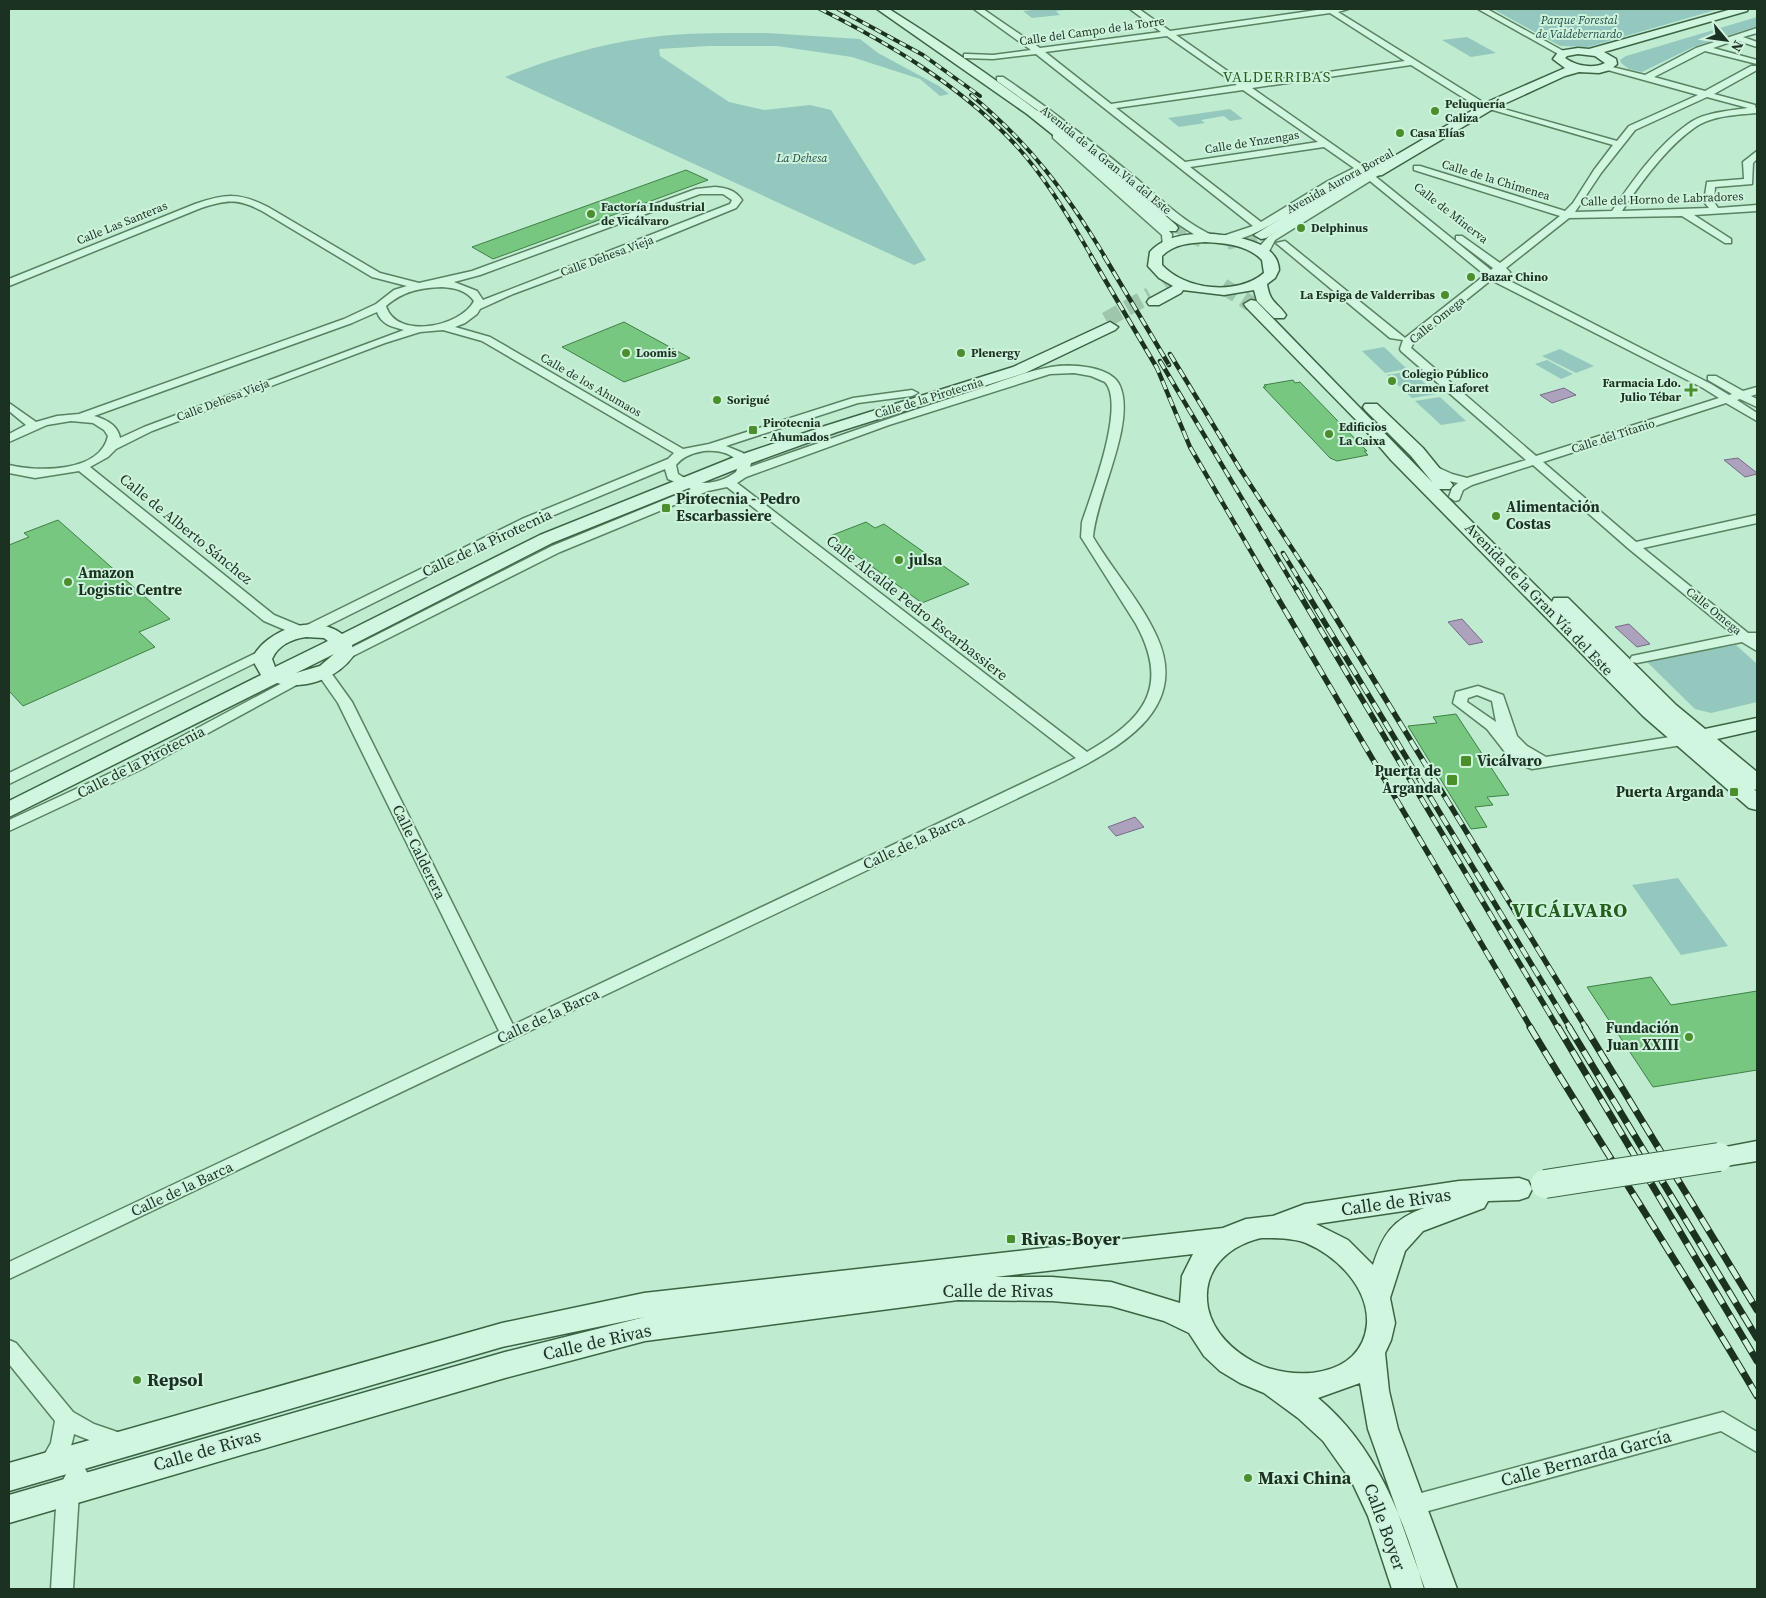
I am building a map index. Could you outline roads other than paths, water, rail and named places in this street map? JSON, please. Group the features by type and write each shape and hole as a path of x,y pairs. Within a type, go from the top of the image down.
{"main road":[{"name":"Avenida de la Gran Vía del Este","path":"882,9 996,76"},
{"name":"Avenida de la Gran Vía del Este","path":"894,9 996,76 1173,227"},
{"path":"1562,57 1590,52 1743,9"},
{"path":"1562,57 1580,68 1607,62 1650,42 1757,12"},
{"path":"1590,52 1607,62"},
{"name":"Avenida Aurora Boreal","path":"1369,171 1483,102 1550,70 1562,57"},
{"name":"Avenida Aurora Boreal","path":"1483,102 1561,73 1580,68"},
{"path":"1260,230 1369,171"},
{"path":"1152,299 1186,272 1250,267 1246,244 1215,243 1189,239 1186,272"},
{"name":"Avenida de la Gran Vía del Este","path":"1250,267 1262,298 1417,452 1455,498 1669,708 1691,738 1757,803"},
{"name":"Avenida de la Gran Vía del Este","path":"1186,272 1241,305 1354,420 1397,456"},
{"name":"Avenida de la Gran Vía del Este","path":"1428,467 1377,423 1253,304 1367,422 1397,456 1622,684 1691,738 1757,783"},
{"name":"Calle de la Pirotecnia","path":"9,797 117,744 269,660 338,644 537,531 676,474 740,462 831,429 1018,370 1078,344 1108,323 1010,365 912,394 740,462"},
{"name":"Calle de la Pirotecnia","path":"9,810 269,660 288,635 304,632 338,644"},
{"name":"Calle de la Pirotecnia","path":"269,660 298,679 324,673 337,664 338,644"},
{"path":"1691,738 1757,724"},
{"name":"Calle de Rivas","path":"1377,1297 1393,1246 1414,1223 1464,1202 1545,1184 1757,1151"},
{"name":"Calle de Rivas","path":"1274,1227 1305,1215 1459,1192 1519,1189"},
{"path":"1274,1227 1307,1232 1338,1247 1362,1270 1377,1297 1380,1326 1371,1352 1356,1370 1335,1381 1309,1386 1273,1383 1257,1378 1228,1361 1206,1337 1199,1324 1193,1299 1196,1275 1207,1254 1225,1239 1248,1230 1274,1227"},
{"name":"Calle de Rivas","path":"9,1477 502,1335 644,1305 1225,1239"},
{"name":"Calle de Rivas","path":"9,1498 20,1491 73,1483 496,1367 645,1329 958,1288 1052,1289 1111,1294 1170,1311 1199,1324"},
{"name":"Calle Boyer","path":"1371,1352 1375,1391 1383,1428 1441,1589"},
{"name":"Calle Boyer","path":"1273,1383 1312,1411 1340,1440 1364,1471 1378,1499 1408,1589"},
{"name":"Calle de Rivas","path":"9,1509 73,1483 190,1442 199,1421"}],"street":[{"path":"978,9 1038,51 1260,230"},
{"name":"Calle de Minerva","path":"1134,9 1324,144 1369,171 1385,190 1496,273 1729,399 1757,418"},
{"name":"Calle de Minerva","path":"1148,9 1255,84 1369,171 1496,273 1743,395 1757,404"},
{"name":"Calle del Campo de la Torre","path":"967,56 993,57 1344,9"},
{"path":"1482,9 1562,57"},
{"path":"1330,10 1483,102 1618,144"},
{"path":"1646,78 1706,48 1757,30"},
{"path":"1735,37 1757,45"},
{"path":"1706,48 1756,65"},
{"path":"993,57 985,61 996,76"},
{"path":"1108,107 1414,62"},
{"path":"1607,62 1646,78 1757,109"},
{"name":"Calle Omega","path":"1756,65 1704,95 1634,127 1618,144 1597,172 1577,205 1568,215 1409,340 1405,349 1633,546 1751,635 1757,648"},
{"name":"Avenida de la Gran Vía del Este","path":"996,76 1036,103 1123,172 1187,227 1215,243"},
{"name":"Avenida de la Gran Vía del Este","path":"996,76 1167,234 1186,272"},
{"path":"1731,102 1741,108 1740,112"},
{"path":"1615,214 1644,172 1686,130 1709,117 1757,109"},
{"name":"Calle de Ynzengas","path":"1183,166 1324,144"},
{"path":"1716,211 1709,202 1710,184 1749,182 1748,162 1757,154"},
{"name":"Calle de la Chimenea","path":"1416,168 1568,215"},
{"name":"Avenida Aurora Boreal","path":"1250,267 1272,238 1346,192 1369,171"},
{"path":"1346,192 1368,187 1385,190"},
{"name":"Calle Dehesa Vieja","path":"432,284 476,273 699,191 721,190 731,193 737,200 732,206 715,214 509,292 475,310"},
{"name":"Calle Las Santeras","path":"9,283 198,206 228,197 246,199 376,275"},
{"name":"Calle del Horno de Labradores","path":"1568,215 1757,208"},
{"path":"1684,212 1728,241"},
{"path":"1215,243 1260,230"},
{"path":"1281,243 1394,336 1400,338"},
{"path":"376,275 420,285"},
{"path":"376,275 386,287 380,313 384,319 406,328 442,327 475,310"},
{"path":"9,439 33,426 48,421 79,418 348,321 384,302 396,293 420,285 432,284"},
{"name":"Calle de los Ahumaos","path":"432,284 455,285 472,291 479,301 475,310 474,325 486,339"},
{"name":"Calle de los Ahumaos","path":"442,327 486,339 682,453"},
{"name":"Calle Dehesa Vieja","path":"37,475 67,471 82,466 100,457 112,446 157,426 381,341 421,329"},
{"name":"Calle de la Pirotecnia","path":"710,447 740,462 877,426 1029,376 1064,369 1089,372 1103,376 1114,383 1118,392 1117,422 1088,522 1087,537 1150,637 1159,661 1160,686 1146,712 1124,736 1086,759"},
{"name":"Calle del Titanio","path":"1468,482 1757,390"},
{"name":"Calle de la Pirotecnia","path":"676,474 682,453 710,447 857,400 912,394"},
{"path":"9,406 33,426"},
{"path":"79,418 99,422 112,430 115,438 112,446"},
{"name":"Calle de la Pirotecnia","path":"338,644 556,549 706,487 729,482 740,462"},
{"name":"Calle de Alberto Sánchez","path":"82,466 269,618 304,632"},
{"path":"1428,467 1448,477 1468,482"},
{"path":"9,469 37,475"},
{"name":"Calle de la Pirotecnia","path":"304,632 526,522 676,474 706,487"},
{"path":"9,483 37,475"},
{"name":"Calle Alcalde Pedro Escarbassiere","path":"729,482 1086,759"},
{"path":"1455,498 1458,488 1468,482"},
{"path":"1633,546 1757,519"},
{"path":"269,618 269,660"},
{"path":"1638,659 1751,635"},
{"name":"Calle de la Pirotecnia","path":"9,780 269,660"},
{"name":"Calle Calderera","path":"324,673 345,702 509,1035"},
{"name":"Calle de la Pirotecnia","path":"9,826 137,766 298,679"},
{"path":"1542,761 1522,751 1510,739 1505,729 1498,698 1478,690 1462,694 1460,703 1492,726 1516,758 1532,764 1691,738"},
{"name":"Calle de la Barca","path":"9,1271 509,1035 1086,759"},
{"path":"9,1349 66,1419 88,1431 122,1443"},
{"path":"50,1464 61,1446 66,1419"},
{"name":"Calle Bernarda García","path":"1410,1506 1724,1422 1757,1443"},
{"path":"62,1589 73,1483"}],"tunnel":[{"path":"1176,226 1203,243"},
{"path":"1227,244 1261,235"},
{"path":"1166,287 1177,278"},
{"path":"1223,286 1251,304"},
{"path":"1106,320 1150,295"}],"railway":[{"path":"820,9 896,50 944,82 989,119 1022,152 1044,180 1092,257"},
{"path":"838,9 923,55 980,96"},
{"path":"971,95 1029,150 1076,211 1105,257"},
{"path":"1091,256 1157,368 1190,447 1274,591"},
{"path":"1104,256 1169,365"},
{"path":"1170,354 1240,469 1320,591"},
{"path":"1160,361 1297,591"},
{"path":"1283,553 1306,591"},
{"path":"1273,590 1531,1028"},
{"path":"1297,590 1558,1028"},
{"path":"1305,590 1570,1028"},
{"path":"1319,590 1586,1028"},
{"path":"1530,1027 1757,1396"},
{"path":"1558,1027 1757,1361"},
{"path":"1569,1027 1757,1338"},
{"path":"1585,1027 1757,1310"}],"place":[{"name":"Peluquería Caliza","path":"1435,111"},
{"name":"Casa Elías","path":"1400,133"},
{"name":"Factoría Industrial de Vicálvaro","path":"591,214"},
{"name":"Delphinus","path":"1301,228"},
{"name":"Bazar Chino","path":"1471,277"},
{"name":"La Espiga de Valderribas","path":"1445,295"},
{"name":"Loomis","path":"626,353"},
{"name":"Plenergy","path":"961,353"},
{"name":"Colegio Público Carmen Laforet","path":"1392,381"},
{"name":"Farmacia Ldo. Julio Tébar","path":"1691,390"},
{"name":"Sorigué","path":"717,400"},
{"name":"Pirotecnia - Ahumados","path":"753,430"},
{"name":"Edificios La Caixa","path":"1329,434"},
{"name":"Pirotecnia - Pedro Escarbassiere","path":"666,508"},
{"name":"Alimentación Costas","path":"1496,516"},
{"name":"julsa","path":"899,560"},
{"name":"Amazon Logistic Centre","path":"68,582"},
{"name":"Vicálvaro","path":"1466,761"},
{"name":"Puerta de Arganda","path":"1452,780"},
{"name":"Puerta Arganda","path":"1734,792"},
{"name":"Fundación Juan XXIII","path":"1689,1037"},
{"name":"Rivas-Boyer","path":"1011,1239"},
{"name":"Repsol","path":"137,1380"},
{"name":"Maxi China","path":"1248,1478"}],"district":[{"name":"VALDERRIBAS","path":"1277,77"},
{"name":"VICÁLVARO","path":"1570,910"}],"park label":[{"name":"Parque Forestal de Valdebernardo","path":"1579,27"},
{"name":"La Dehesa","path":"802,158"}]}
